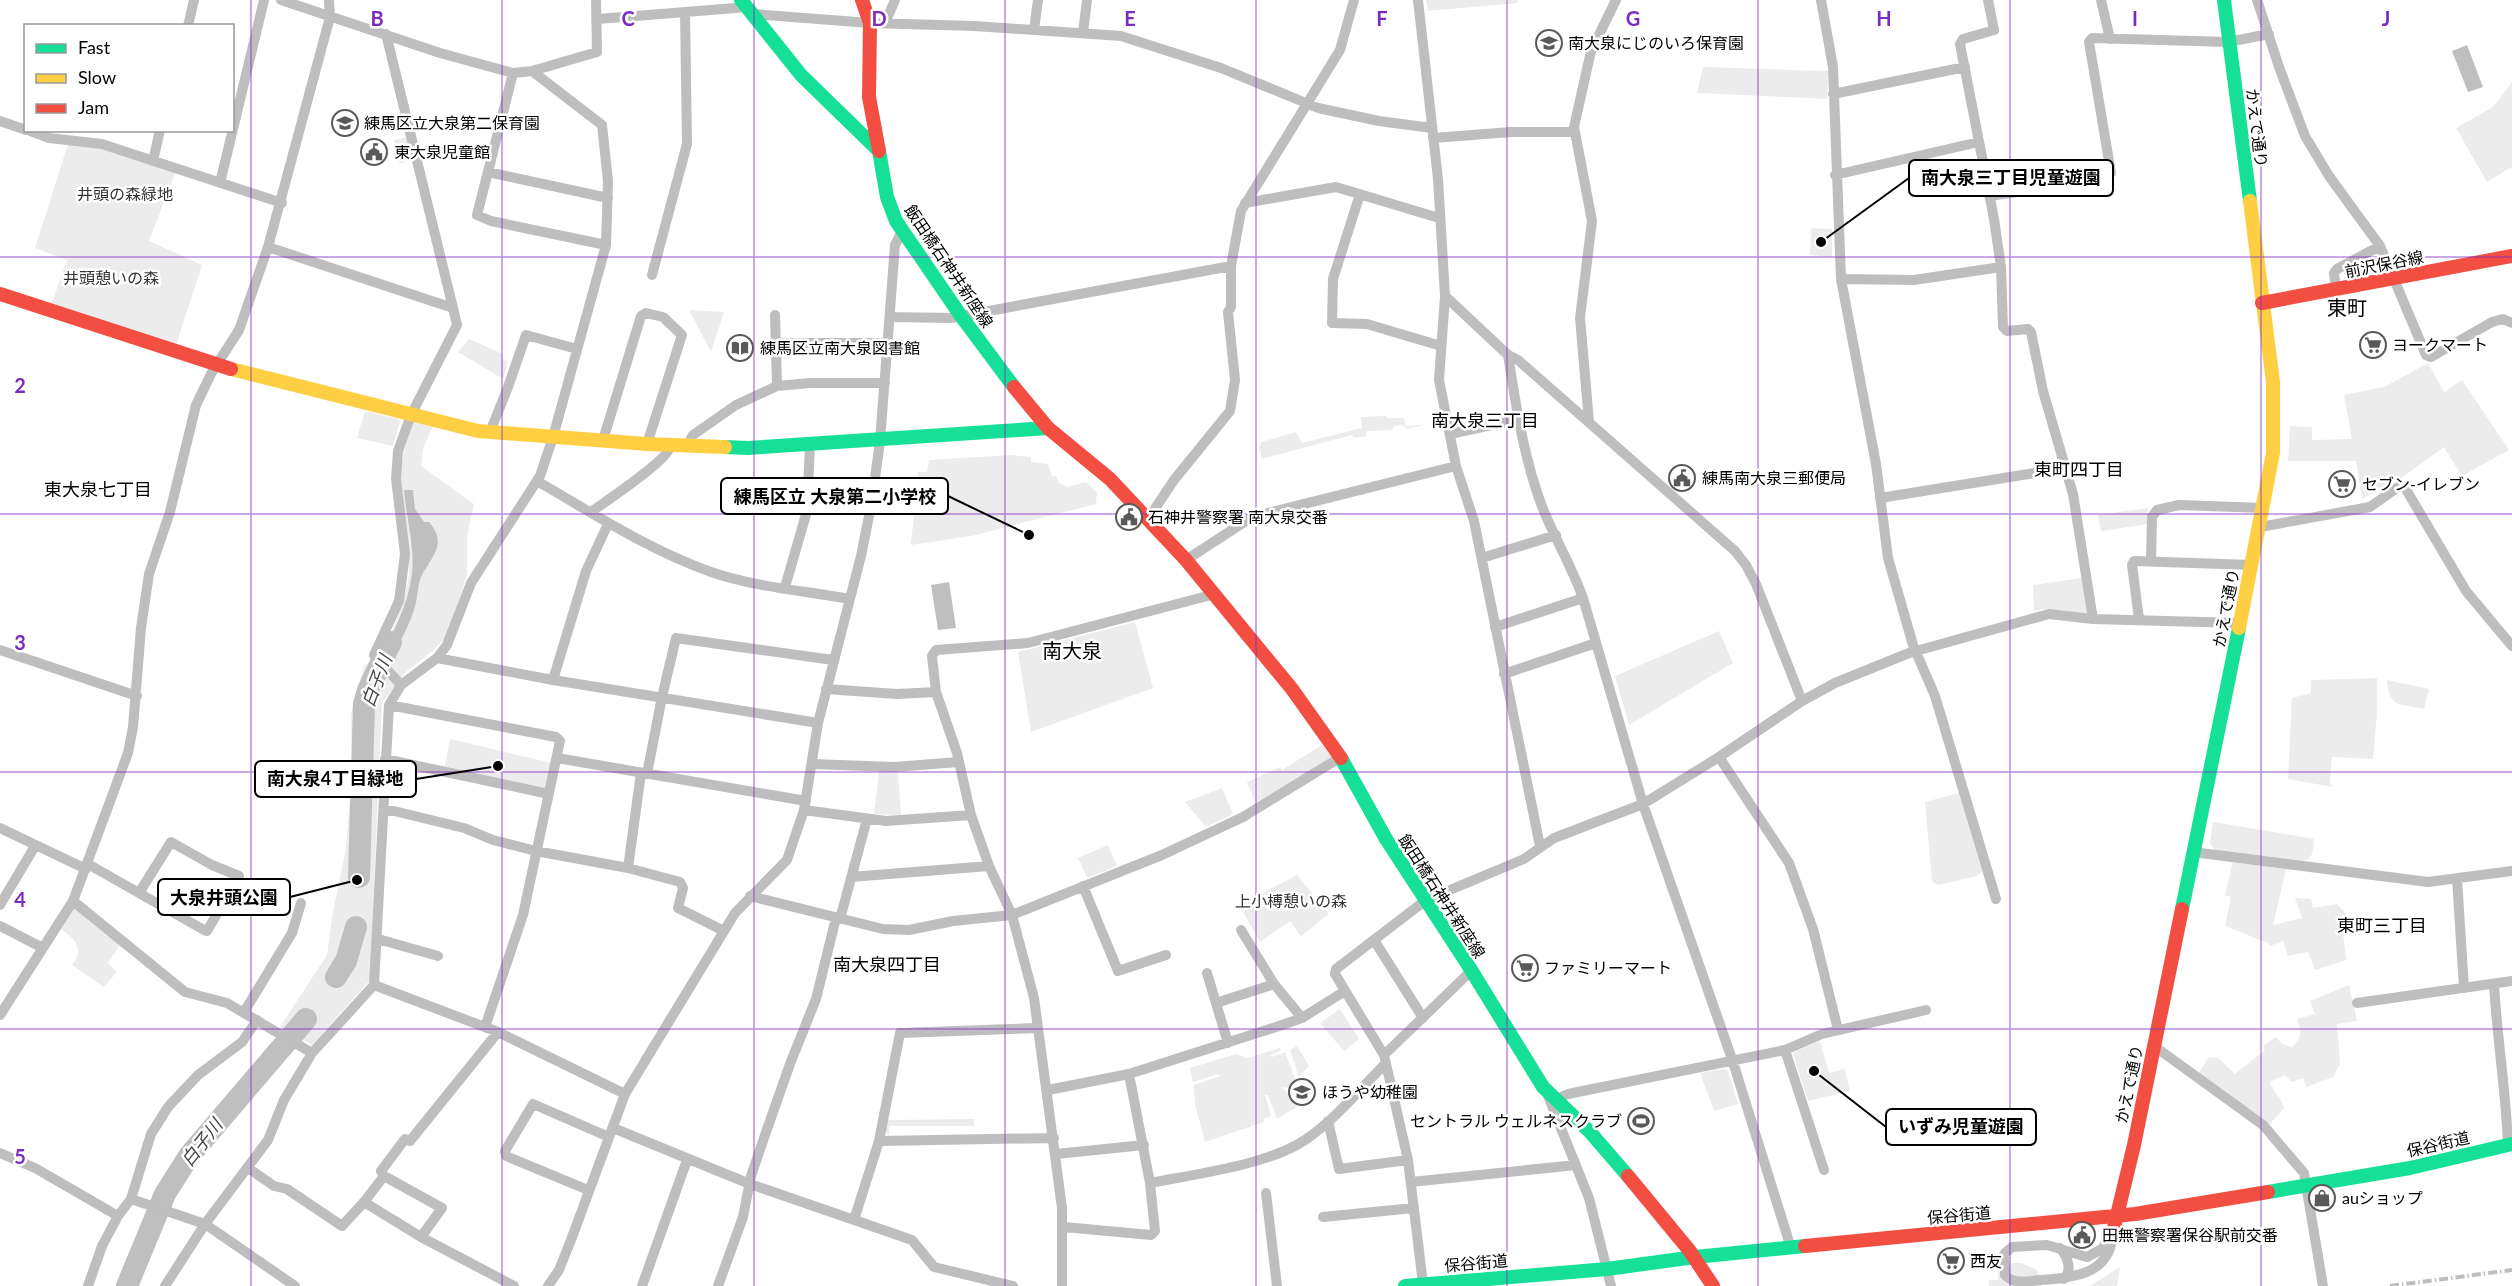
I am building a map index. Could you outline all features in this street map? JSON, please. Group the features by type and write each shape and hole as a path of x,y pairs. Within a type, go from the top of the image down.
{"main road":[{"path":"862,0 870,23"},
{"name":"かえで通り","path":"2113,1232 2154,1046 2264,508 2272,453 2272,382 2224,0"},
{"path":"747,7 801,75 879,151"},
{"name":"飯田橋石神井新座線","path":"870,23 868,97 891,211 902,231 961,316 1048,428 1090,460 1148,519 1215,594 1292,689 1341,757 1386,839 1472,970 1543,1087 1631,1179 1701,1263 1713,1286"},
{"name":"前沢保谷線","path":"2262,303 2512,256"},
{"path":"0,294 218,366 464,428 490,432 647,444 748,448 1048,428"},
{"name":"保谷街道","path":"1405,1286 1607,1269 1695,1257 2117,1216 2307,1187 2410,1168 2510,1144"}],"street":[{"path":"188,24 194,0"},
{"path":"234,125 264,0"},
{"path":"281,0 478,64 513,73 532,71 597,52 596,0"},
{"path":"0,1015 41,947 73,901 128,753 137,696 141,628 149,574 170,512 196,405 203,388 239,330 282,203 330,17 329,0"},
{"path":"885,22 895,0"},
{"path":"1034,30 1038,0"},
{"path":"1083,33 1087,0"},
{"path":"1148,519 1174,480 1230,411 1234,380 1228,312 1231,307 1231,266 1235,238 1245,203 1344,42 1354,0"},
{"path":"1418,0 1432,133 1445,296 1439,380 1456,466 1474,521 1540,846"},
{"path":"1589,422 1580,318 1592,221 1574,132 1592,51 1616,0"},
{"path":"1821,0 1833,67 1835,175 1841,279 1876,464 1888,558 1916,651 1935,696 1996,899"},
{"path":"1988,0 1994,30 1961,41 2001,267 2003,327 2007,331 2030,330 2043,391 2073,494 2093,619"},
{"path":"2101,0 2110,39"},
{"path":"2257,0 2297,118 2313,150 2380,246 2428,357 2492,322 2503,319 2512,323"},
{"path":"598,20 747,7 870,23 1121,36 1241,75 1318,108 1432,133 1574,132"},
{"path":"652,275 687,144 685,12"},
{"path":"386,34 415,136 457,325 411,415 398,451 396,479 405,554 399,601 374,655 400,685"},
{"path":"1989,196 2050,187 2111,173 2089,42 2092,38 2228,42 2269,34"},
{"path":"1833,94 1965,67"},
{"path":"165,1286 205,1224 268,1140 284,1100 312,1053 374,985 389,705 400,685 436,658 450,640 477,574 537,481 553,437 606,244 608,198 602,125 532,71"},
{"path":"513,73 477,213 479,217 606,244"},
{"path":"0,121 24,129"},
{"path":"32,132 49,138 70,138 102,144 282,203"},
{"path":"153,161 160,132"},
{"path":"220,183 232,132"},
{"path":"1835,175 1979,142"},
{"path":"488,172 608,198"},
{"path":"1245,203 1336,187 1439,218"},
{"path":"1360,194 1333,279 1332,323 1367,324 1441,346"},
{"path":"548,1286 559,1270 625,1094 735,913 787,860 805,805 818,723 866,535 880,441 895,245 902,231"},
{"path":"2336,290 2334,273 2337,269 2380,246"},
{"path":"268,247 453,308"},
{"path":"891,317 961,316 1231,266"},
{"path":"1841,279 1914,280 2001,267"},
{"path":"1445,296 1508,355 1518,360 1735,551 1746,565 1802,701"},
{"path":"603,440 640,316 646,313 663,317 682,335 647,444"},
{"path":"776,315 777,386"},
{"path":"490,432 526,335 577,349"},
{"path":"776,343 888,343"},
{"path":"1508,355 1532,476 1543,509 1583,598 1643,804 1733,1062 1791,1248"},
{"path":"687,446 693,435 736,405 777,386 810,383 885,383"},
{"path":"1450,434 1519,419"},
{"path":"591,512 646,472 669,452 671,445"},
{"path":"785,587 807,512 810,445"},
{"path":"1186,560 1252,516 1456,466"},
{"path":"1880,498 2066,468"},
{"path":"537,481 608,524 657,549 711,572 730,578 850,599"},
{"path":"2260,527 2370,507 2404,486 2466,591 2512,646"},
{"path":"2151,561 2152,517 2157,510 2179,505 2264,508"},
{"path":"553,680 586,571 608,524"},
{"path":"1482,558 1556,535"},
{"path":"2139,619 2132,562 2252,565"},
{"path":"1062,1286 1064,1227 1048,1090 1028,972 1012,915 989,866 971,815 959,762 936,692 932,656 936,650 1028,643 1215,594"},
{"path":"1495,627 1583,598"},
{"path":"1422,1284 1408,1160 1385,1059 1334,971 1426,900 1524,859 1554,838 1643,804 1719,757 1802,701 1835,683 1916,651 2036,616 2060,615 2093,619 2240,623"},
{"path":"628,868 644,774 674,642 679,637 833,660"},
{"path":"1504,675 1596,644"},
{"path":"0,650 137,696"},
{"path":"436,658 553,680 818,723"},
{"path":"826,689 897,694 936,692"},
{"path":"389,705 556,737 560,741 523,915 485,1027"},
{"path":"750,896 883,929 909,930 953,921 1012,915 1162,855 1243,817 1341,757"},
{"path":"1719,757 1789,863 1813,929 1838,1030"},
{"path":"557,758 867,819 886,821 971,815"},
{"path":"386,759 549,794"},
{"path":"812,764 894,767 959,762"},
{"path":"384,811 394,811 464,828 493,840 536,851 628,868 680,882 682,888 678,908 724,931"},
{"path":"718,1286 743,1217 750,1184 790,1064 816,999 867,819"},
{"path":"0,828 140,893 207,931 239,876 212,865 171,842 140,893"},
{"path":"0,905 35,846"},
{"path":"2193,852 2428,882 2512,871"},
{"path":"851,877 989,866"},
{"path":"2457,879 2464,988"},
{"path":"1083,886 1118,971 1166,955"},
{"path":"73,901 181,990 206,999 225,1002 312,1053"},
{"path":"244,1012 292,933 301,903"},
{"path":"0,926 41,947"},
{"path":"1241,930 1274,984 1302,1018"},
{"path":"378,939 438,956"},
{"path":"1374,940 1423,1018"},
{"path":"1150,1183 1270,1156 1304,1141 1328,1121 1423,1018 1472,970"},
{"path":"1207,973 1228,1043"},
{"path":"2357,1003 2512,981"},
{"path":"1216,1003 1274,984"},
{"path":"2494,984 2497,1044 2506,1090 2510,1144"},
{"path":"374,985 498,1032 625,1094"},
{"path":"1048,1090 1129,1074 1228,1043 1302,1018 1345,991"},
{"path":"1611,1286 1589,1198 1554,1100 1568,1094 1663,1073 1733,1062 1785,1050 1838,1030 1926,1011"},
{"path":"88,1286 102,1246 118,1216 131,1199 151,1134 168,1107 198,1075 242,1042 257,1020"},
{"path":"855,1220 879,1141 900,1033 1038,1028"},
{"path":"421,1237 442,1208 384,1176 381,1168 405,1139 410,1142 498,1032"},
{"path":"2154,1046 2263,1125 2304,1173 2323,1286"},
{"path":"1785,1050 1824,1170"},
{"path":"1064,1227 1151,1235 1155,1231 1144,1145 1129,1074"},
{"path":"588,1190 506,1156 505,1151 533,1104 750,1184 912,1240 934,1267 1013,1286"},
{"path":"1328,1121 1339,1169 1408,1160"},
{"path":"879,1141 1054,1138"},
{"path":"1056,1154 1144,1145"},
{"path":"0,1153 35,1168 118,1216"},
{"path":"642,1286 687,1160"},
{"path":"1411,1182 1576,1165"},
{"path":"248,1168 274,1186 287,1189 339,1225 344,1224 384,1176"},
{"path":"1266,1193 1277,1286"},
{"path":"131,1199 205,1224 295,1286"},
{"path":"364,1202 421,1237 514,1286"},
{"path":"1323,1217 1414,1208"},
{"path":"2113,1232 2110,1252 2104,1260 2082,1275 2064,1279 2014,1281 2005,1275 2004,1254 2012,1247 2047,1245 2087,1257 2102,1249 2113,1232"},
{"path":"2060,1248 2067,1258 2068,1275 2064,1279"}],"green space":[{"path":"1426,0 1518,0 1517,3 1428,11"},
{"path":"1703,67 1829,71 1827,99 1697,93"},
{"path":"2512,82 2512,169 2510,168 2487,182 2456,128 2493,107"},
{"path":"408,137 413,157 400,164 394,140"},
{"path":"69,141 99,146 176,171 149,241 202,265 175,348 50,308 67,260 35,248"},
{"path":"1811,228 1832,229 1832,257 1810,255"},
{"path":"689,310 724,312 711,352"},
{"path":"469,339 503,354 502,359 508,361 503,379 458,352"},
{"path":"2428,363 2444,392 2462,380 2509,450 2462,476 2444,447 2397,481 2362,499 2356,461 2288,461 2290,426 2312,427 2312,440 2352,439 2344,395 2384,387"},
{"path":"365,411 398,419 400,422 393,446 357,438"},
{"path":"1386,416 1387,418 1404,418 1406,426 1427,424 1407,429 1402,425 1394,426 1392,430 1367,431 1366,436 1354,438 1352,435 1262,459 1259,448 1261,442 1296,432 1302,443 1362,428 1361,417"},
{"path":"414,421 433,426 423,448 421,466 474,504 467,536 467,575 447,636 434,650 406,672 382,702 370,980 312,1045 280,1027 327,955 346,849 352,770 351,713 364,666 380,654 393,629 403,603 409,576 409,556 400,493 404,451"},
{"path":"1011,455 1031,457 1031,462 1048,464 1052,476 1056,476 1059,483 1067,487 1086,482 1097,492 1096,504 971,536 911,545 918,472 927,472 929,460"},
{"path":"2148,508 2148,524 2101,531 2098,515"},
{"path":"2082,578 2087,613 2048,609 2034,611 2033,585"},
{"path":"1135,622 1153,688 1031,732 1018,652"},
{"path":"1719,631 1733,663 1629,725 1615,676"},
{"path":"2377,678 2373,759 2332,757 2330,783 2333,787 2288,779 2292,698 2311,693 2311,680"},
{"path":"2387,680 2429,689 2424,709 2402,705 2393,700"},
{"path":"450,739 552,763 547,788 544,790 444,769"},
{"path":"1322,745 1332,757 1257,805 1247,782 1280,767 1282,770"},
{"path":"879,772 898,773 901,815 874,814"},
{"path":"1222,788 1233,814 1206,827 1185,802"},
{"path":"1959,793 1982,871 1977,876 1938,885 1932,881 1925,802"},
{"path":"2213,822 2314,839 2312,853 2307,860 2303,861 2215,850 2210,843"},
{"path":"1108,845 1117,866 1087,878 1078,858"},
{"path":"2233,862 2286,869 2273,925 2302,918 2295,898 2311,899 2313,908 2337,904 2354,923 2369,923 2369,931 2343,933 2346,960 2315,970 2308,952 2288,956 2283,941 2270,946 2268,943 2225,926 2231,897 2225,895"},
{"name":"上小榑憩いの森","path":"1297,875 1329,914 1301,936 1290,921 1260,942 1239,905"},
{"path":"73,908 78,909 120,945 108,963 117,972 104,987 72,965 78,949 74,940 60,928"},
{"path":"2349,985 2357,1021 2337,1024 2340,1064 2333,1077 2306,1087 2303,1078 2292,1082 2285,1075 2270,1082 2284,1108 2269,1125 2198,1074 2209,1057 2218,1058 2235,1074 2265,1050 2263,1046 2276,1037 2282,1044 2292,1047 2298,1041 2300,1034 2297,1019 2315,1014 2310,1001"},
{"path":"1340,1009 1359,1039 1344,1051 1320,1023"},
{"path":"1820,1041 1829,1073 1845,1069 1850,1091 1808,1101 1793,1055 1796,1051"},
{"path":"1297,1046 1309,1066 1299,1077 1290,1050"},
{"path":"1280,1048 1281,1051 1270,1055 1272,1057 1285,1052 1296,1081 1291,1088 1281,1087 1294,1099 1297,1107 1277,1119 1268,1095 1265,1095 1271,1116 1263,1119 1264,1122 1205,1142 1195,1104 1194,1085 1220,1076 1219,1074 1193,1082 1190,1068 1236,1054 1247,1058"},
{"path":"1724,1069 1728,1071 1738,1104 1714,1111 1700,1073"},
{"path":"974,1119 974,1126 889,1126 889,1136 885,1131 888,1120"},
{"path":"2013,1263 2021,1263 2037,1270 2042,1286 1989,1286 1989,1280 1998,1280 1998,1273"},
{"path":"2120,1267 2117,1286 2090,1286"}],"shaded area":[{"path":"2467,45 2483,87 2468,92 2452,51"},
{"path":"404,490 413,490 415,509 424,522 429,522 435,530 438,544 421,577 409,624 387,665 380,657 404,607 412,574 411,542"},
{"path":"949,582 956,628 938,630 931,585"}],"waterway":[{"name":"白子川","path":"359,877 364,704 368,690 391,642"},
{"name":"白子川","path":"336,977 346,961 356,927"},
{"name":"白子川","path":"127,1286 165,1194 189,1156 306,1019"}],"railway":[{"path":"2390,1286 2512,1270"}],"traffic: fast":[{"path":"741,0 801,75 879,151 887,197 896,221 961,316 1014,387"},
{"path":"2224,0 2250,201"},
{"path":"725,447 748,448 1048,428"},
{"path":"2182,909 2239,628"},
{"path":"1341,758 1386,839 1468,965 1543,1087 1590,1132 1628,1176"},
{"path":"2268,1192 2410,1168 2512,1144"},
{"path":"1405,1286 1607,1269 1805,1246"}],"traffic: slow":[{"path":"2239,628 2273,453 2273,382 2250,201"},
{"path":"231,369 478,431 647,444 725,447"}],"traffic: jam":[{"path":"862,0 870,23 869,97 879,151"},
{"path":"2262,303 2512,256"},
{"path":"0,294 231,369"},
{"path":"1014,387 1048,428 1110,479 1186,560 1292,689 1341,758"},
{"path":"2113,1232 2134,1145 2182,909"},
{"path":"1628,1176 1689,1250 1713,1286"},
{"path":"1805,1246 2135,1214 2268,1192"}],"place":[{"name":"南大泉にじのいろ保育園","path":"1549,43"},
{"name":"練馬区立大泉第二保育園","path":"345,123"},
{"name":"東大泉児童館","path":"374,152"},
{"name":"南大泉三丁目児童遊園","path":"1821,242"},
{"name":"ヨークマート","path":"2373,345"},
{"name":"練馬区立南大泉図書館","path":"740,348"},
{"name":"練馬南大泉三郵便局","path":"1682,478"},
{"name":"セブン-イレブン","path":"2342,484"},
{"name":"石神井警察署 南大泉交番","path":"1129,517"},
{"name":"練馬区立 大泉第二小学校","path":"1029,535"},
{"name":"南大泉4丁目緑地","path":"498,766"},
{"name":"大泉井頭公園","path":"357,880"},
{"name":"ファミリーマート","path":"1525,968"},
{"name":"いずみ児童遊園","path":"1814,1071"},
{"name":"ほうや幼稚園","path":"1302,1092"},
{"name":"セントラル ウェルネスクラブ","path":"1641,1121"},
{"name":"auショップ","path":"2322,1198"},
{"name":"田無警察署保谷駅前交番","path":"2082,1235"},
{"name":"西友","path":"1951,1261"}],"district":[{"name":"東町","path":"2347,308"},
{"name":"南大泉三丁目","path":"1485,421"},
{"name":"東町四丁目","path":"2079,470"},
{"name":"東大泉七丁目","path":"98,490"},
{"name":"南大泉","path":"1072,651"},
{"name":"東町三丁目","path":"2382,926"},
{"name":"南大泉四丁目","path":"887,965"}],"park label":[{"name":"井頭の森緑地","path":"125,194"},
{"name":"井頭憩いの森","path":"111,278"}]}
